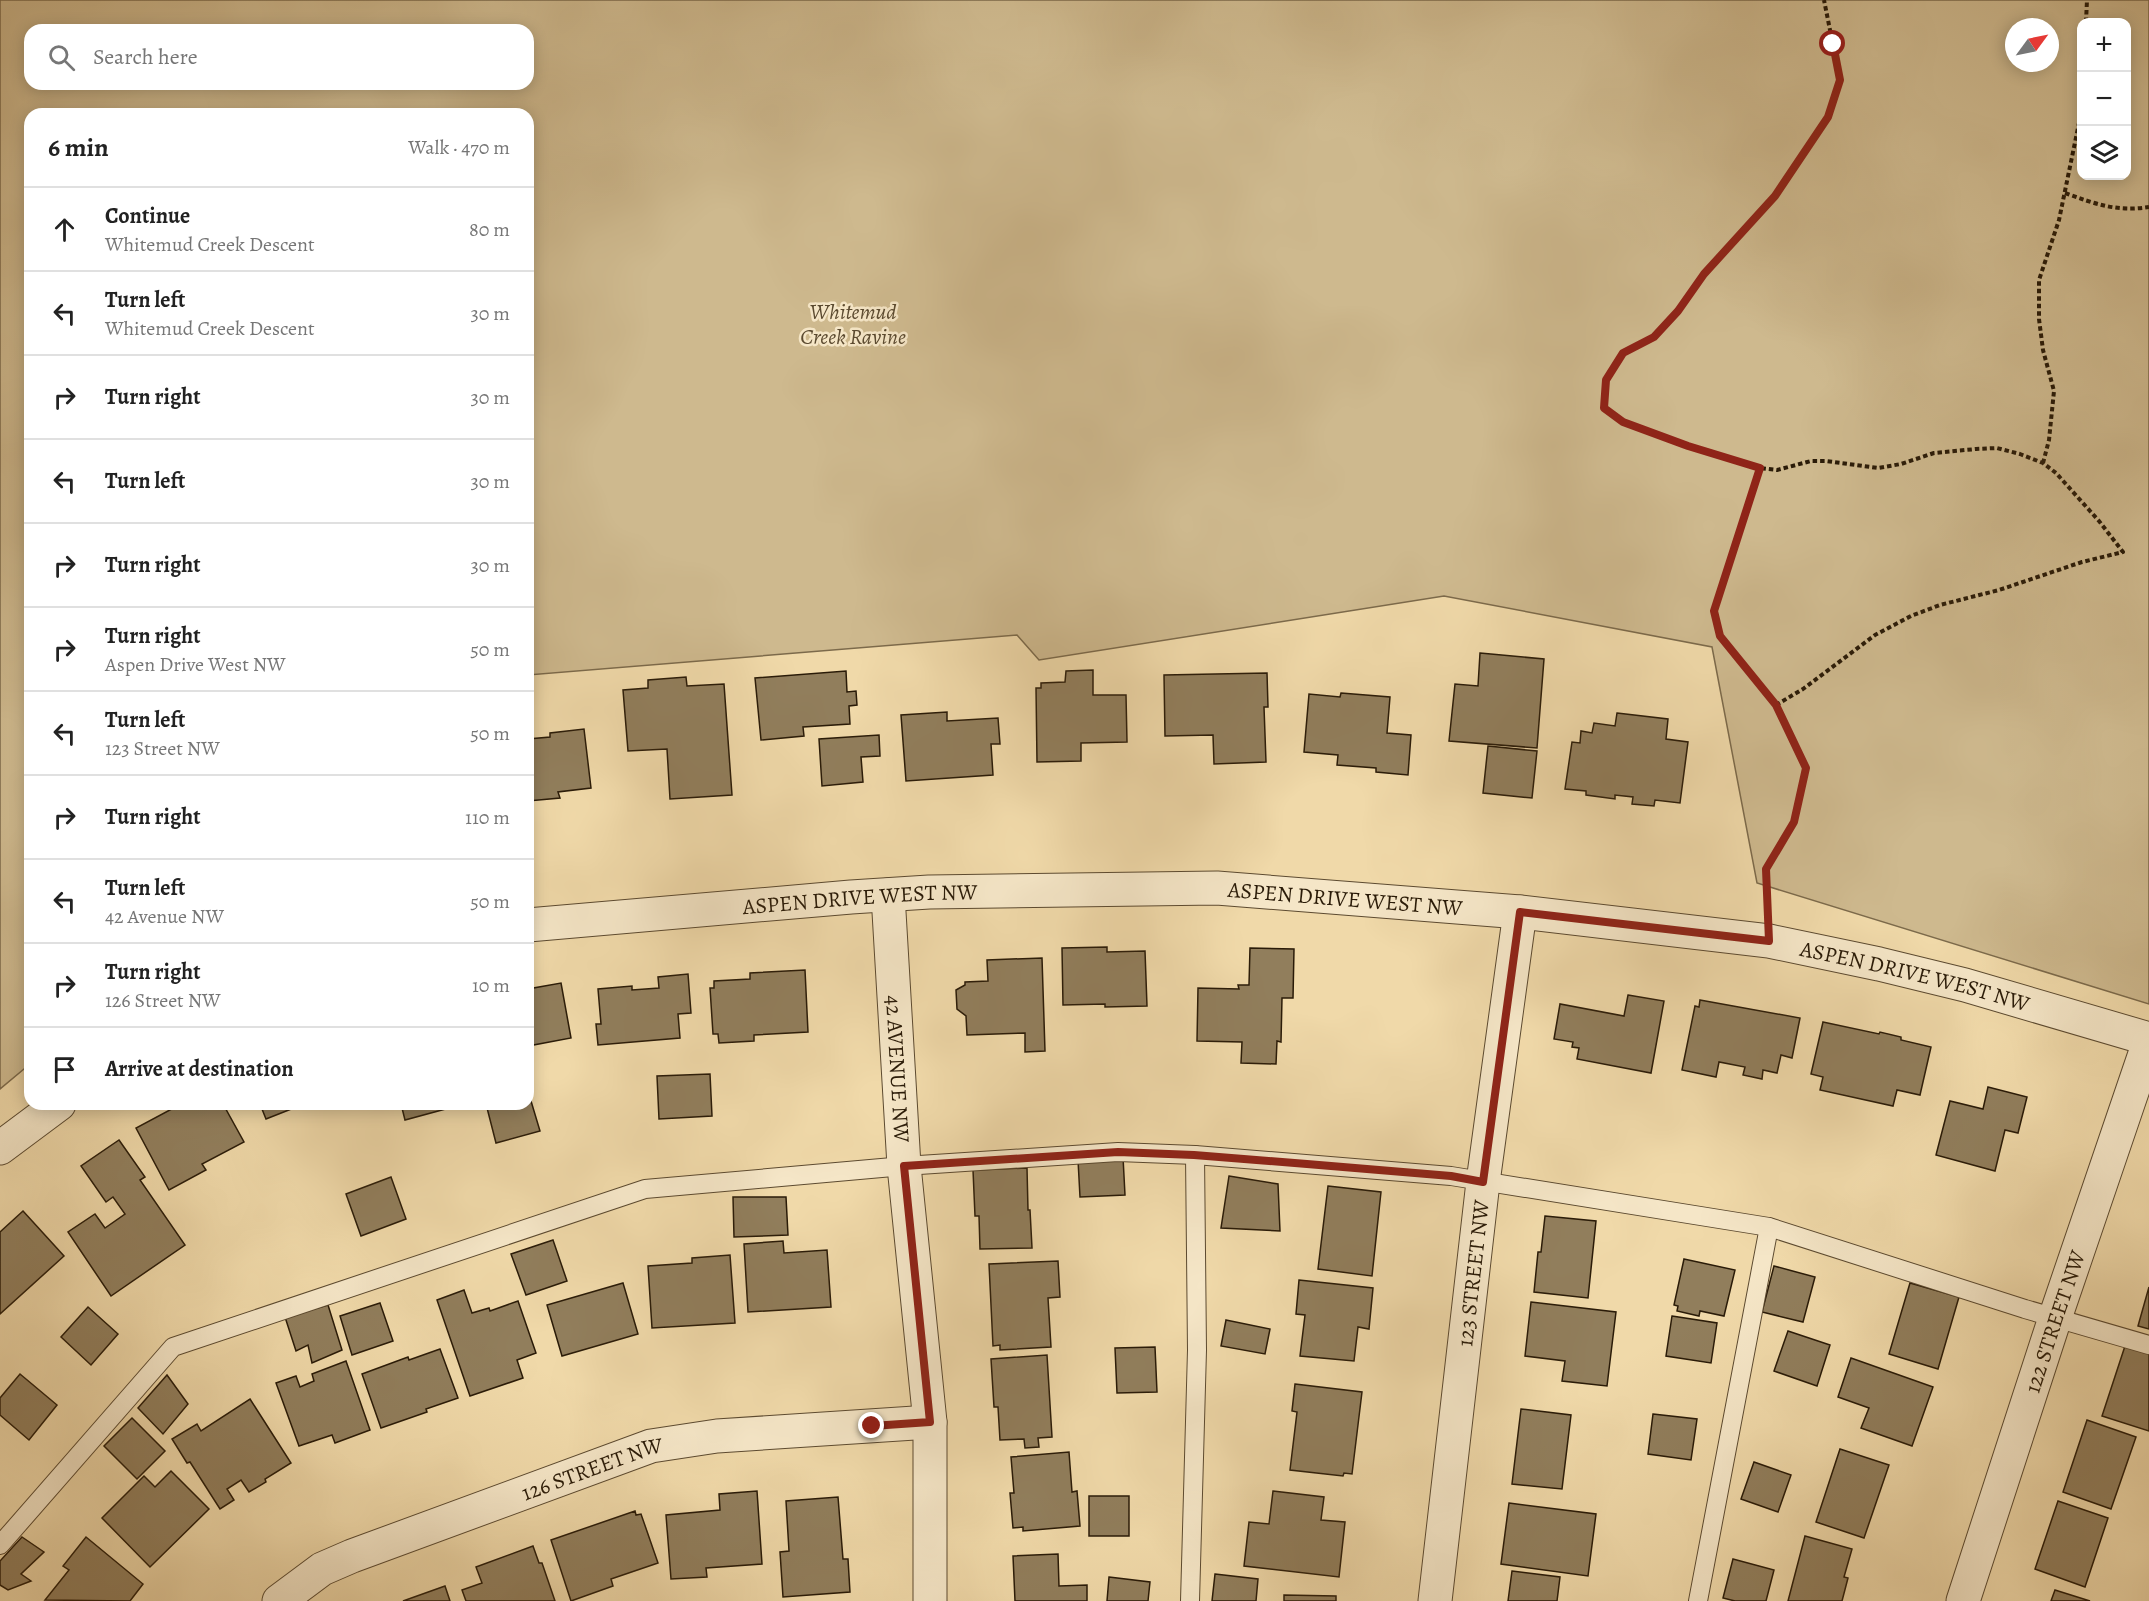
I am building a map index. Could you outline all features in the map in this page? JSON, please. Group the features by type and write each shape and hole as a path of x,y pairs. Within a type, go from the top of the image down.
{"street":[{"name":"ASPEN DRIVE WEST NW","path":"534,924 941,892 1216,888 1520,912 1769,941 1965,985 2149,1040"},
{"name":"42 AVENUE NW","path":"888,895 904,1166 930,1422 930,1601"},
{"name":"123 STREET NW","path":"1435,1601 1483,1182 1520,912"},
{"name":"122 STREET NW","path":"1963,1601 2149,1040"},
{"path":"0,1148 51,1110"},
{"name":"126 STREET NW","path":"279,1601 322,1569 352,1556 651,1446 717,1436 930,1422"}],"lane":[{"path":"0,1545 173,1347 645,1189 904,1166 1118,1152 1194,1155 1451,1176 1769,1227 2055,1318 2149,1345"},
{"path":"1190,1601 1197,1350 1194,1155"},
{"path":"1698,1601 1769,1227"}],"path":[{"path":"1776,705 1803,689 1875,635 1911,616 2082,562 2123,552 2084,503 2056,473 2043,463 1997,448 1934,453 1901,464 1878,468 1826,460 1811,461 1777,470 1760,468 1688,446 1623,422 1604,408 1606,380 1623,353 1654,337 1678,311 1704,274 1775,196 1828,117 1840,80 1824,0"},
{"path":"2086,18 2087,0"},
{"path":"2043,463 2051,430 2054,391 2043,350 2037,294 2041,272 2059,220 2078,126"},
{"path":"2065,193 2129,210 2149,207"},
{"path":"1760,468 1714,611 1720,636 1776,705 1806,768 1794,822 1766,869 1769,941"}],"green space":[{"name":"Whitemud Creek Ravine","path":"0,0 2149,0 2149,1004 1757,883 1712,647 1444,596 1039,660 1017,635 534,675 534,108 24,108 24,1069 0,1089"}],"building":[{"path":"1480,653 1544,659 1537,748 1449,741 1455,684 1478,686"},
{"path":"1093,670 1093,695 1126,695 1127,742 1081,743 1081,761 1037,762 1036,688 1041,688 1041,683 1065,682 1066,671"},
{"path":"846,671 847,692 856,691 857,705 849,706 850,724 803,727 804,736 761,740 755,678"},
{"path":"1267,673 1268,707 1264,707 1266,762 1214,764 1213,735 1165,736 1164,675"},
{"path":"686,677 687,686 724,684 732,795 670,799 667,749 628,751 623,690 648,688 648,680"},
{"path":"1341,693 1390,697 1387,733 1411,735 1408,775 1376,772 1376,768 1337,765 1338,755 1304,752 1309,694 1340,697"},
{"path":"947,712 947,721 998,718 1000,744 991,744 993,775 906,781 901,715"},
{"path":"1617,713 1668,719 1666,739 1688,742 1680,803 1655,800 1654,806 1632,804 1633,797 1615,795 1615,799 1586,795 1586,791 1565,789 1572,742 1580,743 1581,731 1592,733 1594,723 1615,726"},
{"path":"584,729 591,788 558,792 560,798 534,800 534,738 550,737 550,733"},
{"path":"879,735 880,756 861,757 863,782 822,786 819,739"},
{"path":"1488,746 1537,751 1532,798 1483,793"},
{"path":"1107,947 1107,952 1145,951 1147,1006 1063,1005 1062,948"},
{"path":"1250,948 1294,949 1293,998 1282,998 1281,1042 1277,1041 1276,1064 1241,1063 1242,1042 1197,1041 1198,988 1239,989 1238,985 1249,985"},
{"path":"1042,958 1045,1051 1025,1052 1025,1033 967,1035 966,1016 957,1009 956,990 965,985 965,982 988,981 987,960"},
{"path":"805,970 808,1032 754,1035 754,1041 719,1043 718,1034 713,1034 710,988 714,988 714,981 750,979 750,973"},
{"path":"688,974 691,1013 678,1014 680,1038 598,1045 596,1024 601,1024 598,989 632,986 632,990 659,988 658,977"},
{"path":"561,983 571,1038 534,1045 534,988"},
{"path":"1628,995 1664,1001 1651,1073 1577,1059 1579,1048 1572,1047 1573,1042 1554,1039 1560,1004 1624,1016"},
{"path":"1700,1000 1800,1018 1792,1058 1781,1055 1777,1073 1763,1070 1762,1079 1743,1075 1745,1067 1719,1062 1716,1077 1682,1070 1695,1006 1699,1007"},
{"path":"1823,1022 1879,1034 1880,1032 1931,1047 1920,1095 1897,1090 1893,1106 1820,1090 1823,1077 1811,1074"},
{"path":"710,1074 712,1116 659,1119 657,1076"},
{"path":"1988,1087 2027,1097 2018,1133 2005,1130 1995,1171 1936,1155 1950,1101 1983,1109"},
{"path":"170,1110 226,1110 244,1142 202,1164 206,1170 169,1190 136,1128"},
{"path":"262,1110 289,1110 266,1119"},
{"path":"402,1110 442,1110 405,1120"},
{"path":"488,1110 534,1110 540,1131 496,1143"},
{"path":"119,1140 145,1177 140,1180 185,1245 111,1296 68,1232 95,1214 105,1228 125,1214 113,1197 106,1202 81,1166"},
{"path":"1123,1157 1125,1195 1080,1197 1078,1160"},
{"path":"1027,1168 1032,1248 980,1249 979,1216 975,1216 973,1170"},
{"path":"1229,1176 1278,1184 1280,1231 1221,1228"},
{"path":"391,1177 406,1219 361,1236 346,1194"},
{"path":"1328,1186 1381,1192 1372,1276 1318,1269"},
{"path":"733,1197 786,1197 788,1235 734,1237"},
{"path":"23,1211 64,1256 0,1314 0,1232"},
{"path":"1545,1216 1596,1221 1588,1298 1534,1292"},
{"path":"553,1240 567,1281 526,1295 511,1254"},
{"path":"783,1241 784,1253 827,1250 831,1307 748,1312 744,1244"},
{"path":"730,1255 735,1323 652,1328 648,1266 692,1263 692,1258"},
{"path":"1684,1259 1735,1270 1724,1316 1700,1311 1699,1316 1677,1311 1678,1306 1674,1305"},
{"path":"1058,1261 1060,1297 1048,1298 1051,1347 1000,1350 1000,1345 993,1346 989,1264"},
{"path":"1774,1266 1815,1277 1803,1322 1762,1312"},
{"path":"1299,1280 1373,1288 1369,1329 1358,1327 1354,1361 1300,1356 1305,1315 1296,1314"},
{"path":"623,1283 638,1334 562,1356 547,1305"},
{"path":"1910,1283 1959,1297 1938,1369 1889,1354"},
{"path":"2149,1287 2149,1329 2138,1326"},
{"path":"464,1290 472,1313 489,1308 490,1311 518,1301 536,1353 517,1360 523,1378 470,1396 437,1300"},
{"path":"1531,1302 1616,1312 1607,1386 1562,1381 1565,1361 1525,1356"},
{"path":"380,1303 393,1341 352,1355 340,1316"},
{"path":"328,1305 342,1350 312,1363 308,1345 296,1351 285,1317"},
{"path":"88,1307 118,1334 91,1365 61,1337"},
{"path":"1672,1316 1717,1323 1711,1363 1666,1356"},
{"path":"1226,1320 1270,1329 1265,1354 1221,1346"},
{"path":"1788,1331 1830,1345 1817,1386 1774,1371"},
{"path":"2126,1343 2149,1350 2149,1431 2102,1416"},
{"path":"1155,1347 1157,1392 1117,1393 1115,1348"},
{"path":"440,1349 458,1398 381,1428 362,1374 408,1357 409,1360"},
{"path":"1047,1355 1052,1437 1038,1438 1039,1447 1025,1448 1024,1439 1000,1440 998,1407 994,1407 991,1359"},
{"path":"1851,1358 1933,1387 1912,1446 1861,1428 1869,1408 1838,1397"},
{"path":"346,1361 370,1430 335,1443 332,1435 299,1446 276,1383 296,1376 300,1387 314,1381 312,1374"},
{"path":"20,1374 57,1405 29,1440 0,1415 0,1398"},
{"path":"167,1375 188,1404 163,1434 138,1408"},
{"path":"1295,1384 1362,1392 1352,1474 1344,1473 1343,1476 1290,1470 1297,1412 1292,1411"},
{"path":"250,1399 291,1463 249,1492 241,1480 227,1489 234,1500 220,1509 190,1462 187,1463 172,1439 197,1424 201,1431"},
{"path":"1521,1409 1571,1415 1562,1489 1512,1484"},
{"path":"1653,1414 1697,1419 1691,1460 1648,1454"},
{"path":"132,1418 165,1451 137,1479 104,1446"},
{"path":"2087,1420 2136,1437 2111,1509 2063,1492"},
{"path":"1840,1449 1889,1465 1864,1538 1816,1522"},
{"path":"1069,1452 1072,1492 1077,1491 1080,1526 1023,1531 1023,1527 1013,1528 1010,1493 1014,1493 1011,1457"},
{"path":"1754,1462 1791,1475 1778,1512 1741,1499"},
{"path":"171,1471 209,1509 150,1567 102,1518 144,1476 155,1487"},
{"path":"757,1491 762,1564 706,1568 707,1577 671,1579 666,1515 720,1510 719,1494"},
{"path":"1273,1491 1324,1497 1321,1520 1345,1522 1339,1577 1244,1566 1249,1522 1269,1524"},
{"path":"1089,1496 1129,1496 1129,1536 1089,1536"},
{"path":"838,1497 843,1559 848,1559 850,1592 783,1597 780,1552 789,1551 786,1501"},
{"path":"2058,1501 2108,1518 2085,1587 2035,1569"},
{"path":"1509,1503 1596,1514 1588,1576 1501,1564"},
{"path":"635,1511 636,1515 641,1514 658,1563 611,1579 613,1586 571,1601 551,1540"},
{"path":"1805,1536 1852,1549 1844,1577 1848,1578 1842,1601 1788,1601"},
{"path":"22,1537 44,1552 21,1574 31,1581 8,1590 0,1585 0,1561"},
{"path":"86,1537 143,1584 130,1601 45,1600 69,1570 63,1566"},
{"path":"533,1546 539,1563 542,1563 555,1601 466,1601 462,1590 482,1583 476,1567"},
{"path":"1058,1554 1059,1586 1087,1585 1087,1601 1015,1601 1013,1556"},
{"path":"1733,1559 1774,1570 1766,1601 1735,1601 1723,1598"},
{"path":"1512,1571 1560,1577 1557,1601 1508,1601"},
{"path":"1215,1574 1258,1579 1256,1601 1212,1601"},
{"path":"1109,1577 1150,1582 1148,1601 1107,1601"},
{"path":"445,1586 450,1601 403,1601"},
{"path":"2055,1590 2090,1601 2051,1601"},
{"path":"1284,1595 1336,1596 1336,1601 1284,1601"}],"route":[{"path":"872,1426 930,1422 904,1166 1118,1152 1194,1155 1307,1164 1451,1176 1483,1182 1520,912 1769,941 1766,869 1794,822 1806,768 1776,705 1720,636 1714,611 1760,468 1688,446 1623,422 1604,408 1606,380 1623,353 1654,337 1678,311 1704,274 1775,196 1828,117 1840,80 1833,44"}]}
